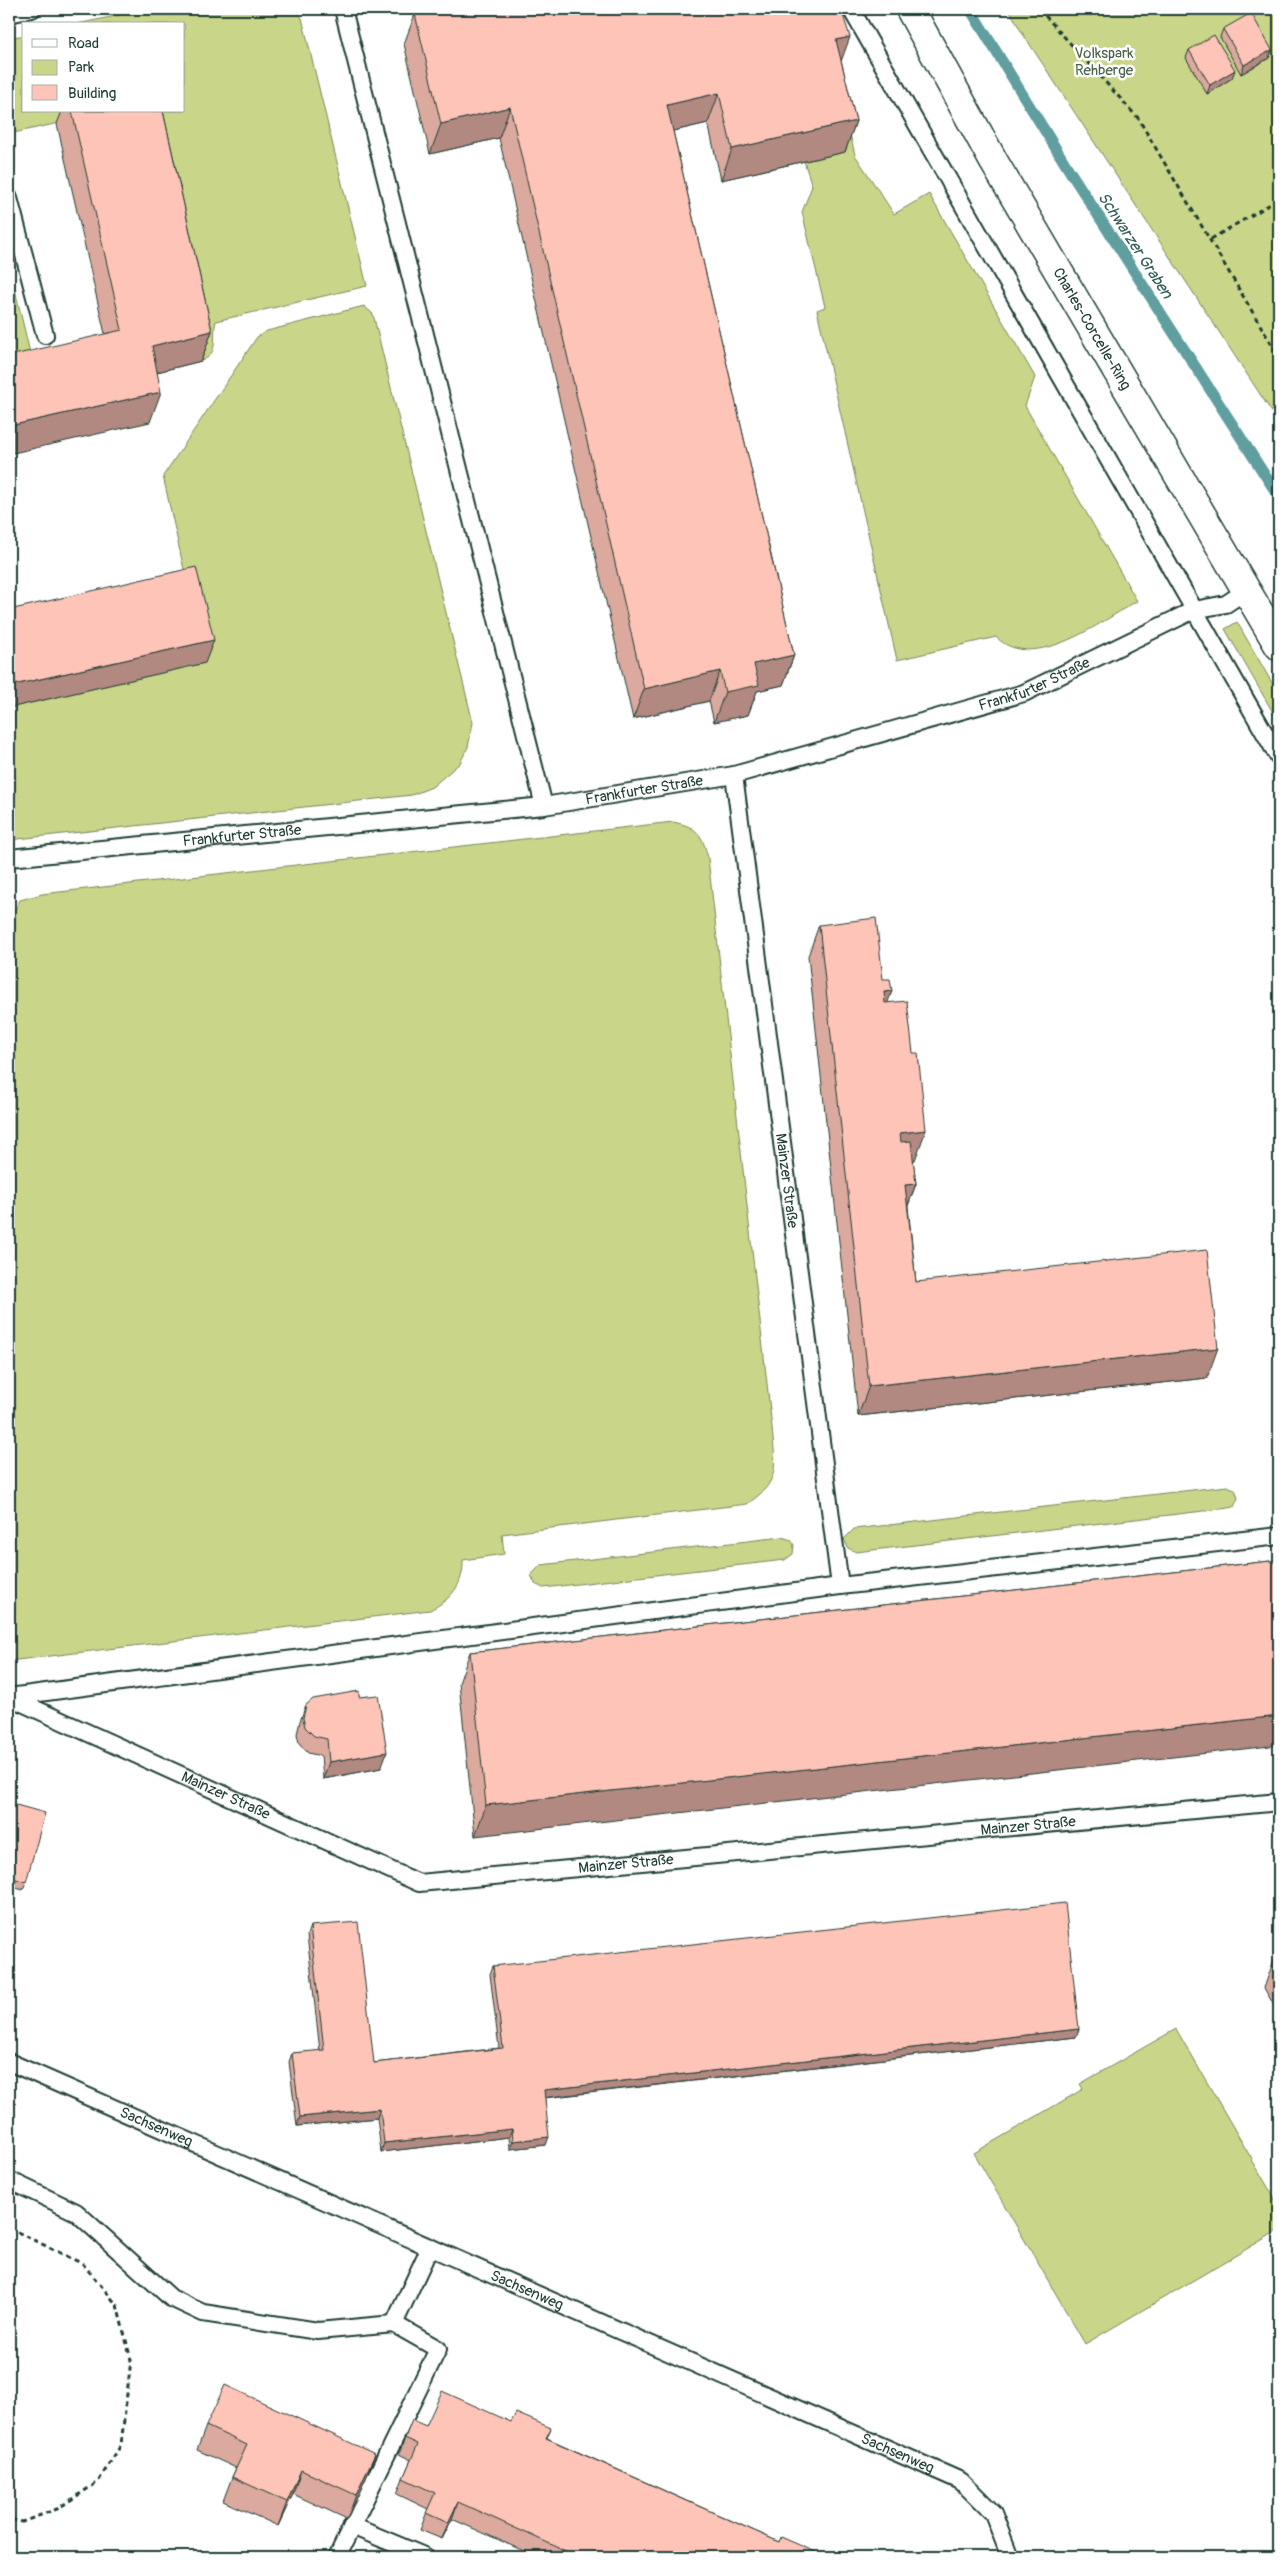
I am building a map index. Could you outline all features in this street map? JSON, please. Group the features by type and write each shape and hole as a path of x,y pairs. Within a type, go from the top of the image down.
{"street":[{"name":"Charles-Corcelle-Ring","path":"910,9 994,162 1279,646"}],"lane":[{"path":"9,14 32,9"},
{"path":"343,9 544,806"},
{"path":"851,9 1279,758"},
{"path":"9,198 45,335"},
{"name":"Frankfurter Straße","path":"9,858 544,806 734,775 1024,693 1194,610 1226,604 1247,590"},
{"name":"Mainzer Straße","path":"734,775 840,1586"},
{"name":"Mainzer Straße","path":"1279,1536 840,1586 9,1697 419,1883 1279,1802"},
{"name":"Sachsenweg","path":"9,2062 961,2481 993,2513 1010,2557"},
{"path":"9,2180 76,2212 171,2298 204,2313 318,2331 394,2324 438,2349 337,2557"},
{"path":"394,2324 430,2247"},
{"path":"352,2526 426,2557"}],"path":[{"path":"1039,9 1138,118 1279,356"},
{"path":"1210,239 1279,199"},
{"path":"9,2228 83,2264 117,2305 131,2360 121,2445 98,2482 57,2508 22,2522 9,2519"}],"green space":[{"path":"149,9 295,9 302,18 367,286 216,321 213,349 207,358 201,361 145,112 185,112 185,22 87,22"},
{"name":"Volkspark Rehberge","path":"1009,9 1279,9 1279,423 1021,31"},
{"path":"22,35 22,112 109,112 9,134 9,38"},
{"path":"837,79 855,155 894,214 929,194 1035,377 1025,406 1137,601 1087,631 1067,640 1048,647 1029,650 1011,647 996,637 897,660 817,310 825,307 802,212 812,186 804,161"},
{"path":"12,277 36,378 9,384 9,278"},
{"path":"364,306 373,314 473,723 468,747 460,763 432,787 412,795 9,840 9,708 205,663 163,476 257,337 267,331"},
{"path":"1237,622 1279,695 1279,723 1225,629"},
{"path":"673,822 688,826 698,833 704,843 708,858 772,1428 775,1462 771,1480 766,1488 747,1504 502,1534 504,1554 463,1560 459,1584 450,1596 430,1610 9,1661 9,953 13,952 9,920 20,900 42,894"},
{"path":"1227,1486 1235,1489 1238,1498 1234,1507 856,1552 848,1548 844,1539 854,1529"},
{"path":"782,1537 791,1540 794,1545 793,1554 785,1560 543,1588 535,1584 531,1575 541,1565"},
{"path":"1176,2029 1279,2206 1279,2230 1085,2344 974,2153 1083,2089 1080,2084"}],"building":[{"path":"438,9 841,9 850,37 836,40 856,121 732,149 719,93 667,105 794,655 754,664 759,685 725,692 720,671 644,689 510,107 441,124 415,14"},
{"path":"1251,13 1272,50 1244,65 1223,29"},
{"path":"1214,35 1235,70 1210,85 1189,50"},
{"path":"72,112 163,112 212,331 152,346 161,392 9,426 9,356 122,330"},
{"path":"196,567 214,640 9,686 9,610"},
{"path":"876,918 883,979 890,979 892,991 884,992 885,1003 907,1001 913,1053 918,1053 926,1130 900,1133 901,1142 911,1141 916,1184 905,1185 916,1282 1207,1250 1218,1348 869,1386 819,925"},
{"path":"1279,1560 1279,1716 486,1805 470,1652"},
{"path":"359,1691 359,1697 378,1695 387,1752 329,1762 327,1739 314,1736 305,1727 303,1718 306,1705 313,1699"},
{"path":"9,1803 45,1813 26,1882 9,1877"},
{"path":"1065,1903 1079,2029 544,2090 549,2137 513,2141 512,2129 384,2143 380,2109 300,2117 292,2053 324,2050 310,1926 358,1922 374,2063 503,2048 493,1966"},
{"path":"1279,1955 1279,1965 1275,1957"},
{"path":"225,2385 375,2454 356,2495 301,2470 287,2502 232,2477 247,2445 206,2426"},
{"path":"442,2391 511,2422 516,2413 551,2428 546,2438 779,2542 781,2537 827,2557 579,2557 458,2502 448,2523 426,2513 435,2493 403,2478 418,2444 405,2438 412,2420 426,2426"}],"waterway":[{"name":"Schwarzer Graben","path":"970,9 1069,170 1279,497"}]}
